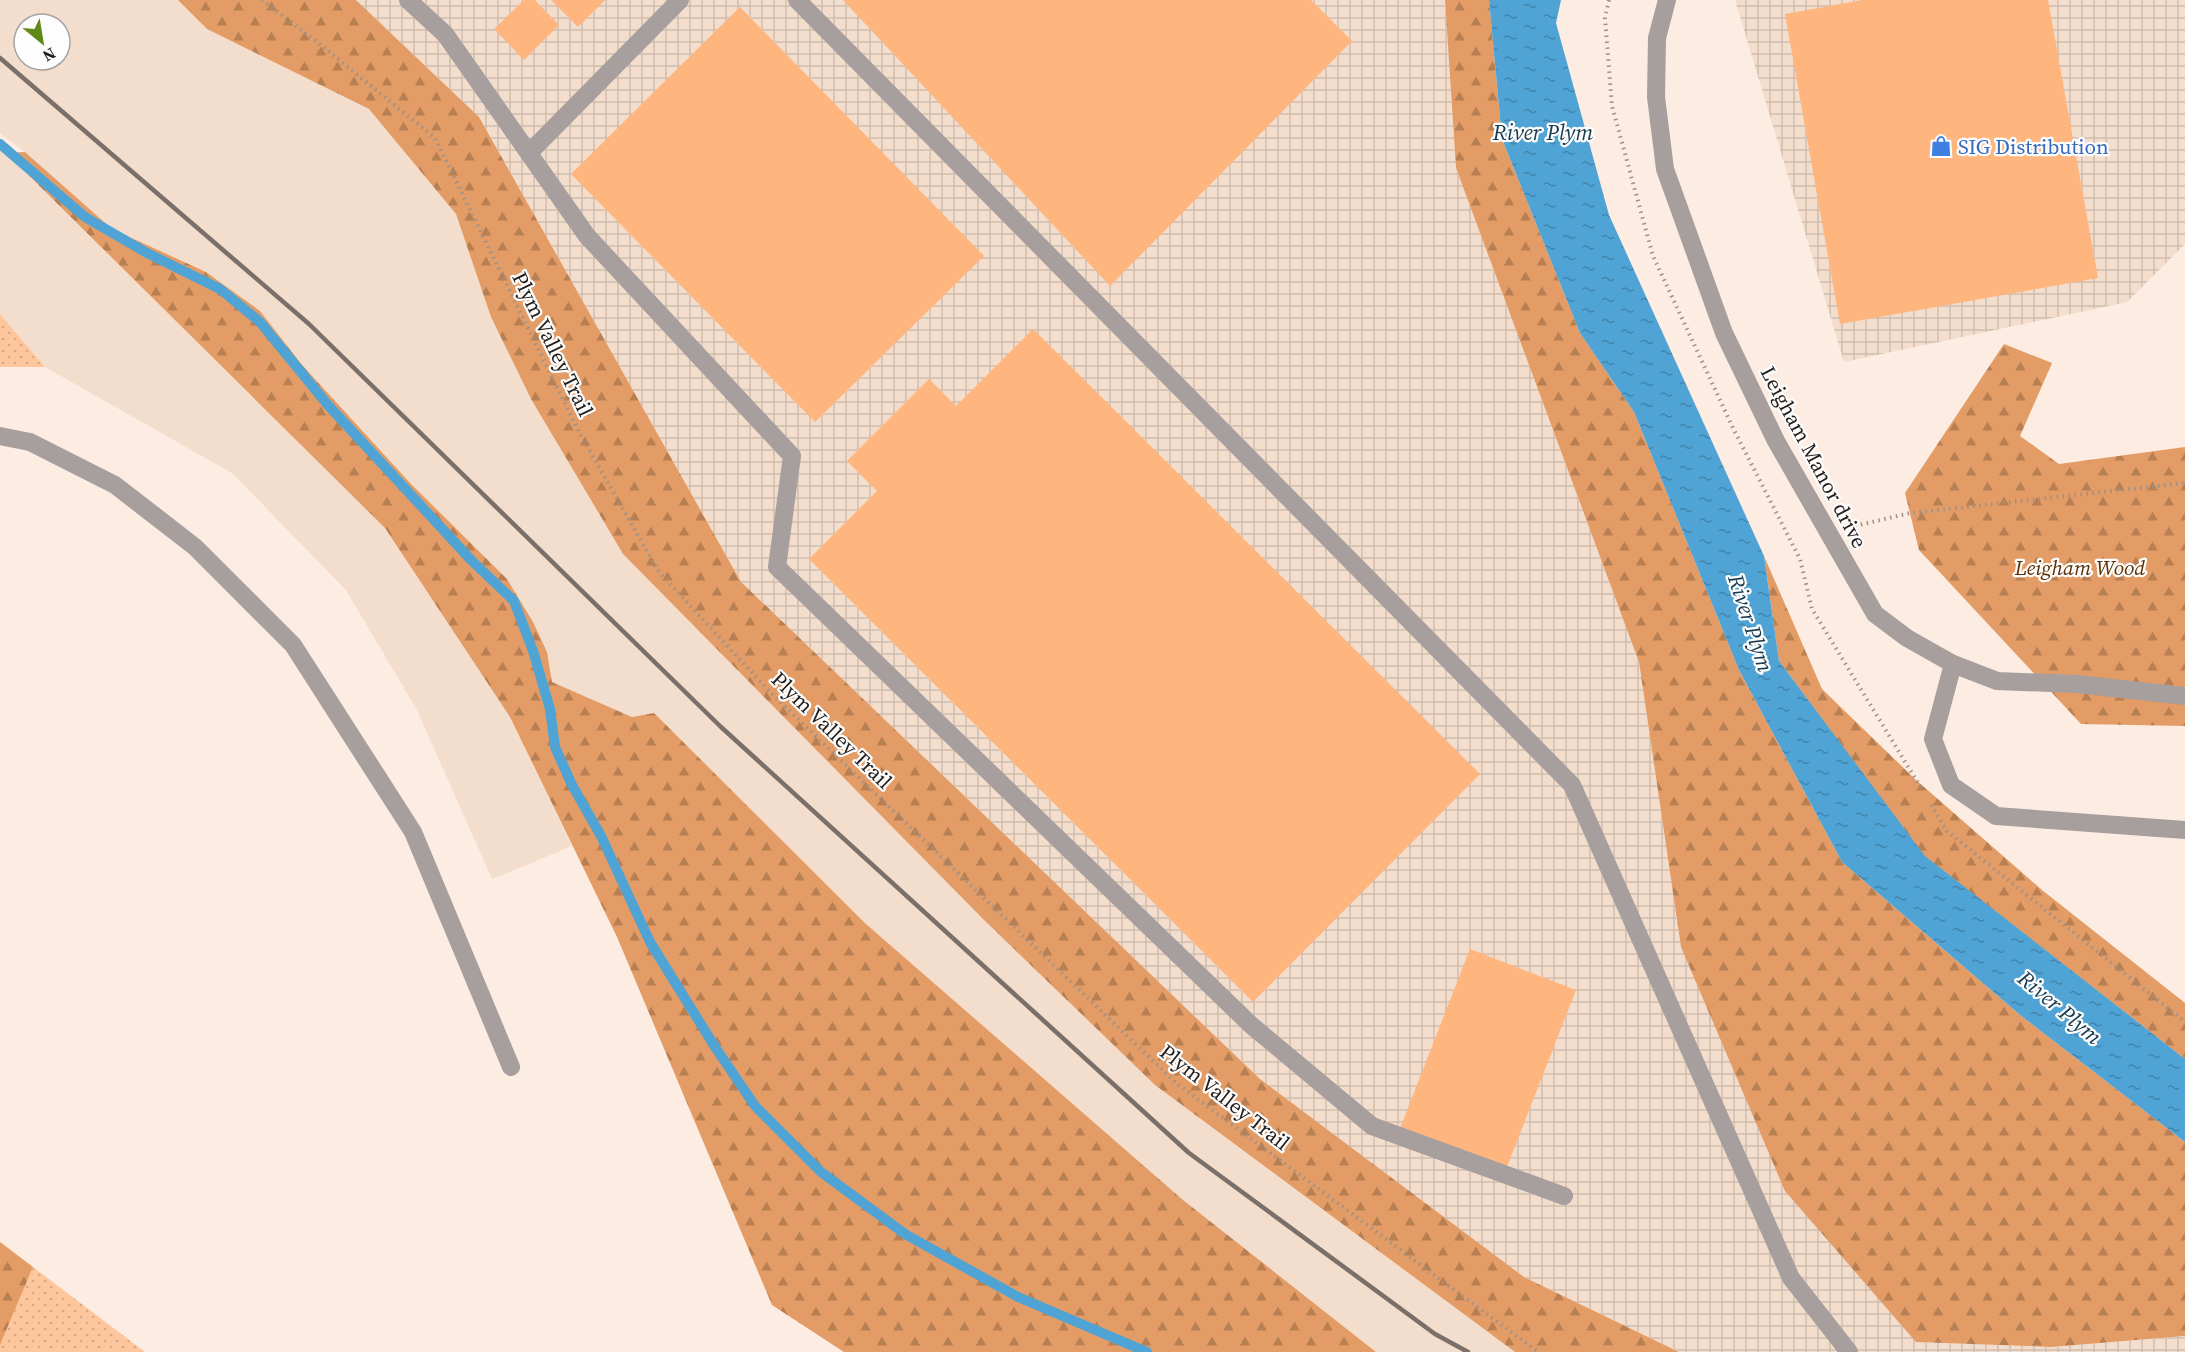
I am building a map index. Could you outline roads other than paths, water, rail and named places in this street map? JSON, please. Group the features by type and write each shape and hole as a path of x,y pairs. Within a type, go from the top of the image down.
{"street":[{"path":"408,0 445,34 587,236 792,456 777,567 1251,1025 1372,1126 1564,1197"},
{"path":"529,153 680,0"},
{"path":"797,0 1572,785 1791,1278 1849,1352"},
{"name":"Leigham Manor drive","path":"1667,0 1657,38 1656,97 1665,169 1724,333 1776,441 1875,614 1907,638 1953,664 1996,681 2077,684 2185,696"},
{"path":"0,436 30,442 115,486 195,547 293,645 413,832 510,1067"},
{"path":"1953,664 1933,739 1951,785 1996,816 2185,830"}],"water":[{"name":"River Plym","path":"1489,0 1561,0 1556,23 1609,215 1764,556 1779,661 1925,856 2185,1059 2185,1142 2020,1015 1842,862 1739,670 1634,412 1580,333 1502,139"}],"waterway":[{"path":"0,144 85,217 147,253 220,289 260,322 327,404 471,560 514,601 533,651 550,709 555,747 572,785 601,836 650,942 715,1047 755,1106 821,1172 905,1234 1018,1297 1147,1352"}],"railway":[{"path":"0,58 309,324 721,727 1189,1153 1435,1334 1468,1352"}],"place":[{"name":"SIG Distribution","path":"1941,146"}],"park label":[{"name":"Leigham Wood","path":"2080,567"}]}
